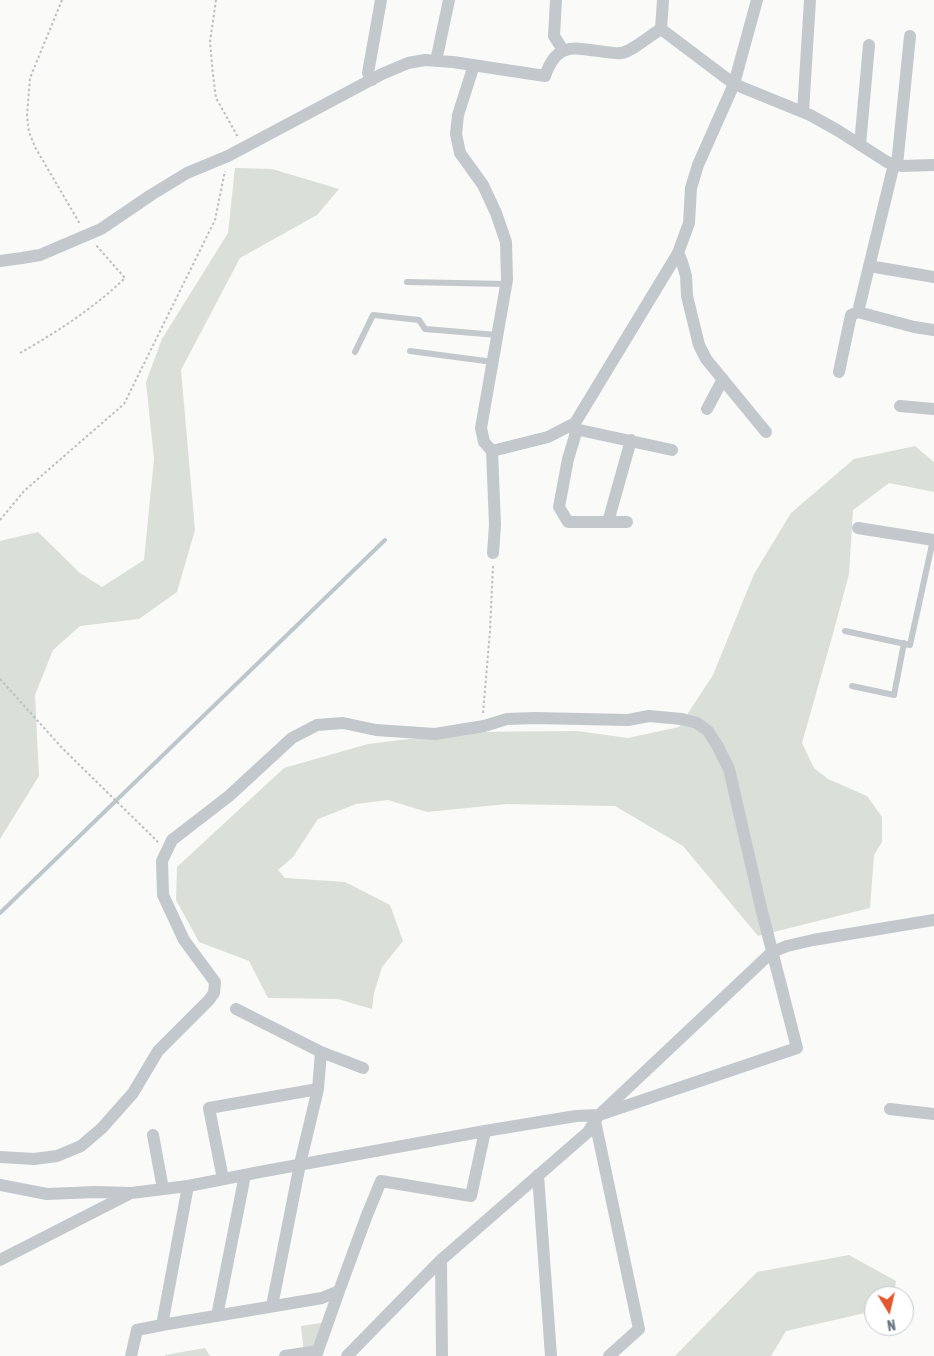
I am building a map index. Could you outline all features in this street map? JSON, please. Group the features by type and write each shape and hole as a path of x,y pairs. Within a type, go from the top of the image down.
{"street":[{"path":"372,80 368,73 381,0"},
{"path":"436,61 449,0"},
{"path":"556,0 554,36 563,50"},
{"path":"0,261 40,255 102,229 187,173 228,156 408,63 424,60 436,61 545,76 548,66 558,53 563,50 585,49 620,54 629,51 661,29 664,0"},
{"path":"627,522 568,522 558,507 575,436 575,426 678,253 689,223 691,188 698,166 734,84 756,0"},
{"path":"803,112 810,0"},
{"path":"661,29 734,84 803,112 837,130 887,162 934,165"},
{"path":"858,312 896,164 910,36"},
{"path":"860,145 869,45"},
{"path":"474,65 458,114 456,134 460,153 483,185 506,242 506,284 481,428 484,442 492,451 495,525 493,553"},
{"path":"678,253 686,276 687,296 699,345 706,359 766,432"},
{"path":"869,266 934,277"},
{"path":"840,372 851,315 858,312 914,327 934,330"},
{"path":"707,409 723,379"},
{"path":"900,406 934,409"},
{"path":"492,451 548,437 575,426 672,450"},
{"path":"608,522 631,440"},
{"path":"858,528 934,540"},
{"path":"0,1157 34,1160 57,1156 81,1146 102,1128 133,1093 158,1051 214,993 215,982 184,940 163,895 162,861 172,840 229,796 292,738 317,725 343,723 376,730 434,734 507,720 535,718 628,720 649,716 682,719 697,723 708,731 717,745 729,769 772,952 797,1048 597,1118 576,1116 300,1164 188,1186 132,1193 47,1194 0,1185"},
{"path":"347,1356 441,1260 588,1132 597,1118 772,952 787,946 813,940 934,920"},
{"path":"236,1009 322,1052 363,1068"},
{"path":"272,1306 300,1164 318,1089 322,1052"},
{"path":"223,1179 209,1108 318,1089"},
{"path":"890,1109 934,1114"},
{"path":"597,1118 639,1329 609,1356"},
{"path":"285,1356 317,1353 381,1181 471,1196 485,1131"},
{"path":"153,1135 163,1189"},
{"path":"217,1316 245,1175"},
{"path":"538,1175 552,1356"},
{"path":"162,1325 188,1186"},
{"path":"0,1260 132,1193"},
{"path":"441,1260 442,1356"},
{"path":"131,1356 137,1330 322,1298 339,1291"}],"lane":[{"path":"407,282 506,284"},
{"path":"354,352 373,315 419,320 425,329 497,335"},
{"path":"410,351 493,362"},
{"path":"845,632 910,644 934,540"},
{"path":"852,686 894,695 904,643"}],"path":[{"path":"20,353 53,334 112,291 125,278 87,235 34,148 29,132 27,116 30,78 62,0"},
{"path":"216,0 210,42 216,98 244,148"},
{"path":"0,520 24,491 124,404 215,220 228,156"},
{"path":"482,726 490,632 493,553"},
{"path":"0,679 63,749 166,850"}],"shaded area":[{"path":"235,168 272,169 339,189 317,215 240,258 181,370 195,530 177,592 139,619 80,626 53,650 35,695 39,776 0,839 0,541 38,532 80,573 102,587 144,560 154,459 146,382 162,339 228,233"},
{"path":"915,446 934,462 934,492 889,483 853,510 849,574 802,743 814,768 828,779 867,796 882,817 882,842 874,855 870,908 758,936 683,846 615,806 507,804 427,812 388,800 356,804 318,819 293,857 278,870 285,878 345,882 390,905 403,941 382,967 374,993 372,1009 338,999 268,998 249,961 199,942 176,900 177,867 284,768 368,744 466,732 577,731 628,738 679,727 713,675 754,574 791,513 854,459"},
{"path":"849,1255 896,1281 895,1286 864,1286 864,1313 786,1331 771,1356 675,1356 757,1272"},
{"path":"328,1322 318,1351 304,1353 301,1326"},
{"path":"205,1348 210,1356 165,1356 165,1355"}],"waterway":[{"path":"0,913 385,540"}]}
